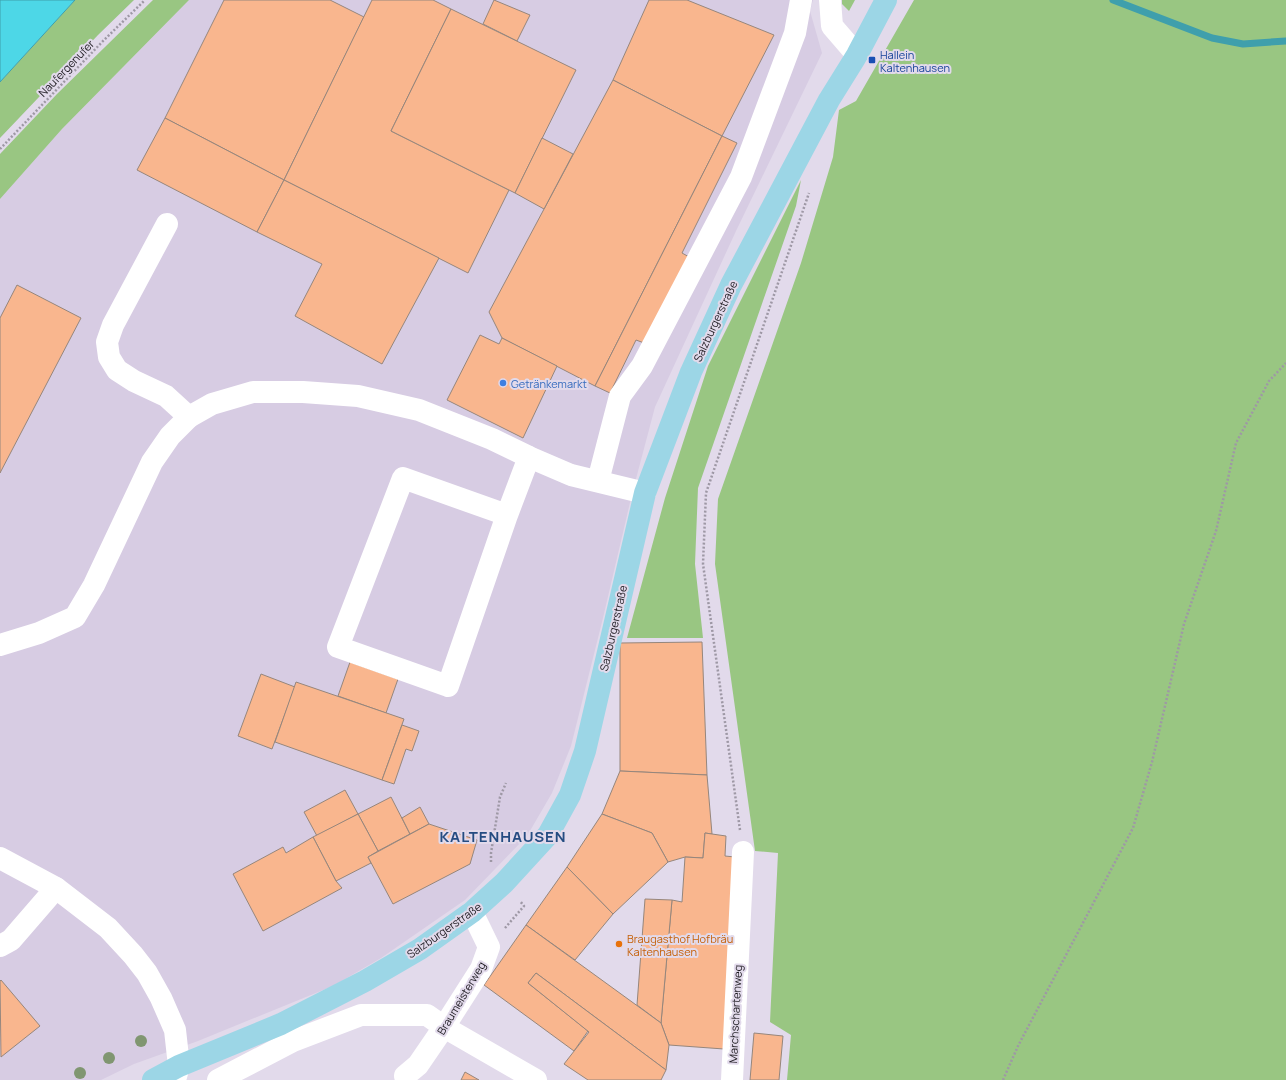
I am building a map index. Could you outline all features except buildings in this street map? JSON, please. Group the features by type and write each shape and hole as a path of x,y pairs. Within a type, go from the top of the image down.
{"main road":[{"name":"Salzburgerstraße","path":"154,1080 177,1073 281,1024 365,982 420,949 472,912 504,883 548,835 570,796 585,751 645,493 691,372 731,285 830,100 857,55 886,0"}],"street":[{"path":"598,481 620,396 642,366 741,177 795,33 801,0"},
{"path":"830,0 832,26 857,55"},
{"path":"167,224 113,325 107,342 109,357 117,370 134,381 166,396 189,417"},
{"path":"0,644 39,633 75,617 94,585 152,462 170,436 189,417 212,404 253,392 302,392 358,396 419,410 492,439 571,475 645,493"},
{"path":"507,515 403,478 338,647 448,686 507,515 529,457"},
{"name":"Marchschartenweg","path":"732,1080 744,852"},
{"path":"0,858 56,888 108,928 133,955 147,974 161,998 175,1030 177,1073"},
{"path":"0,946 11,940 56,888"},
{"name":"Braumeisterweg","path":"405,1076 418,1065 444,1028 481,969 489,947 472,912"},
{"path":"218,1080 293,1041 361,1015 427,1015 444,1028 536,1080"}],"path":[{"name":"Naufergenufer","path":"0,149 103,41 145,0"},
{"path":"744,852 703,564 706,494 811,187"},
{"path":"1003,1080 1018,1046 1133,828 1152,762 1184,624 1216,530 1236,443 1269,381 1286,363"}],"shaded area":[{"path":"189,0 813,0 810,11 822,53 736,231 655,407 632,494 571,746 552,793 527,836 465,900 381,958 333,986 198,1041 134,1064 101,1080 0,1080 0,199 62,129"}],"green space":[{"path":"75,0 134,0 98,35 0,138 0,82"},
{"path":"153,0 189,0 62,129 0,199 0,154 57,94"},
{"path":"842,0 855,0 849,11 842,4"},
{"path":"914,0 1286,0 1286,1080 787,1080 791,1035 770,1022 778,853 755,851 715,564 718,499 801,263 833,157 839,110 856,101"},
{"path":"801,180 796,206 698,488 695,564 703,638 627,638 665,498 708,366"}],"water":[{"path":"0,0 75,0 0,82"}],"waterway":[{"path":"1113,0 1212,38 1243,44 1286,41"}],"place":[{"name":"Hallein Kaltenhausen","path":"872,60"},
{"name":"Getränkemarkt","path":"503,383"},
{"name":"Braugasthof Hofbräu Kaltenhausen","path":"619,944"}],"district":[{"name":"KALTENHAUSEN","path":"503,836"}]}
